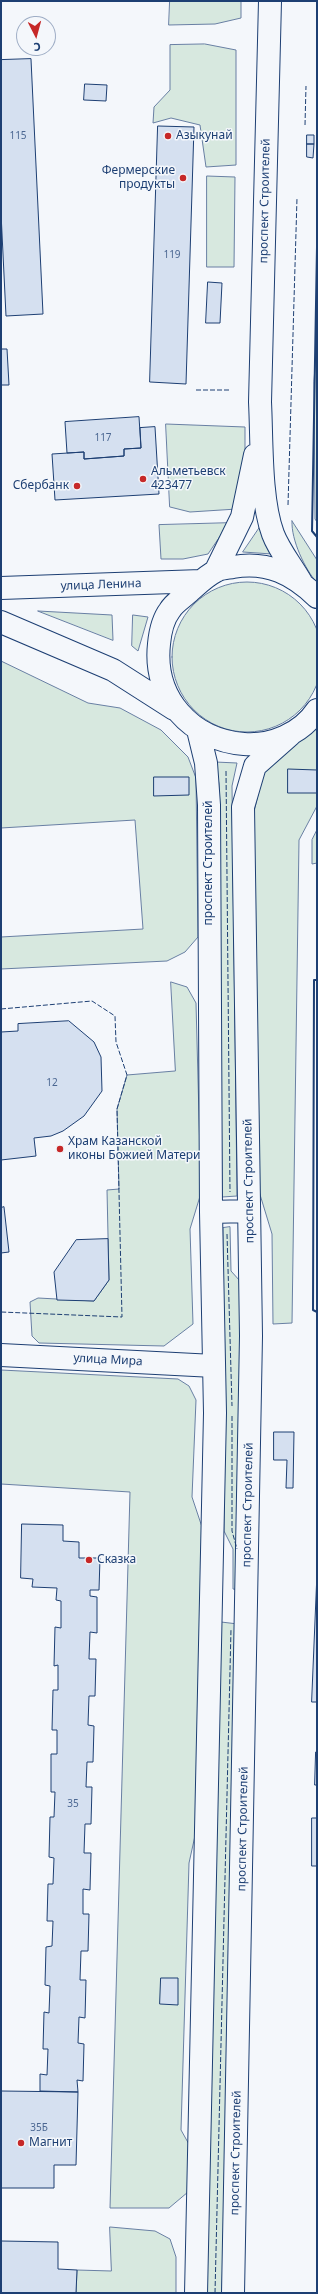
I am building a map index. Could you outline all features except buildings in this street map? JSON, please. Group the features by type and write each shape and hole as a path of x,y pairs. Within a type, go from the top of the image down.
{"street":[{"name":"проспект Строителей","path":"209,576 243,513 254,464 260,402 270,1"},
{"name":"проспект Строителей","path":"260,402 268,516 273,535 301,582"},
{"name":"улица Ленина","path":"1,588 209,576 249,564 278,570 301,582"},
{"path":"177,711 164,689 158,658 161,632 170,610 209,576"},
{"path":"301,582 317,598"},
{"path":"1,622 113,670 177,711 198,730 226,742 258,745 290,735 315,716"},
{"name":"проспект Строителей","path":"196,2293 212,1607 214,1366 211,1212 209,805 206,763 198,730"},
{"name":"проспект Строителей","path":"233,2293 251,1343 243,807 255,766 290,735"},
{"path":"211,1212 249,1211"},
{"name":"улица Мира","path":"1,1355 214,1366"},
{"path":"212,1607 246,1609"}],"shaded area":[{"path":"170,1 241,1 241,18 215,24 169,25"},
{"path":"205,44 236,50 236,165 206,167 200,125 171,118 153,123 154,107 170,90 170,45"},
{"path":"207,176 235,177 234,267 207,267"},
{"path":"317,336 317,522 315,519 314,382"},
{"path":"166,424 245,427 245,483 237,509 190,512 170,507"},
{"path":"292,521 317,560 317,583 308,570 296,545 292,529"},
{"path":"229,523 208,554 183,559 161,559 159,525"},
{"path":"262,524 272,554 243,552"},
{"path":"240,582 254,582 269,585 282,591 295,599 305,609 319,635 322,657 319,679 316,686 305,705 295,715 269,729 254,732 240,732 225,729 212,723 199,715 189,705 175,679 172,664 172,650 175,635 181,622 189,609 199,599 225,585"},
{"path":"38,611 112,615 113,640"},
{"path":"133,615 148,617 138,651 132,646"},
{"path":"1,661 88,703 120,708 161,730 188,757 196,778 198,937 185,952 167,961 1,969 1,937 143,929 135,820 1,828"},
{"path":"317,729 317,806 299,840 292,1323 273,1324 272,1234 258,1188 254,812 263,773 281,754"},
{"path":"215,762 237,763 232,786 237,1196 222,1197 219,784"},
{"path":"317,830 317,863 312,864 312,840"},
{"path":"171,982 187,987 196,1003 201,1193 190,1229 193,1324 164,1346 39,1343 32,1336 30,1302 38,1298 94,1301 109,1280 107,1190 119,1189 117,1109 127,1075 175,1071"},
{"path":"230,1227 231,1271 240,1281 240,1590 233,1589 233,1549 224,1531 223,1228"},
{"path":"1,1370 178,1379 189,1386 196,1400 192,1497 204,1533 200,1813 189,1863 181,2130 190,2146 188,2192 169,2208 110,2208 130,1492 1,1484"},
{"path":"221,1622 238,1624 222,2293 206,2293"},
{"path":"110,2227 155,2231 170,2239 176,2257 176,2293 76,2293 77,2270 111,2271"}],"fence":[{"path":"305,125 306,86"},
{"path":"288,505 297,198"},
{"path":"196,390 231,390"},
{"path":"226,771 230,1192"},
{"path":"1,1009 92,1001 115,1016 116,1042 127,1075 117,1109 122,1317 1,1312"},
{"path":"227,1234 232,1406"},
{"path":"232,1416 232,1531 237,1549"},
{"path":"215,2293 231,1629"}],"wall":[{"path":"317,247 312,531 317,537"},
{"path":"317,980 314,980 313,1310 317,1312"}],"place":[{"name":"Азыкунай","path":"168,136"},
{"name":"Фермерские продукты","path":"183,178"},
{"name":"Альметьевск 423477","path":"143,479"},
{"name":"Сбербанк","path":"77,486"},
{"name":"Храм Казанской иконы Божией Матери","path":"60,1149"},
{"name":"Сказка","path":"89,1560"},
{"name":"Магнит","path":"21,2143"}]}
